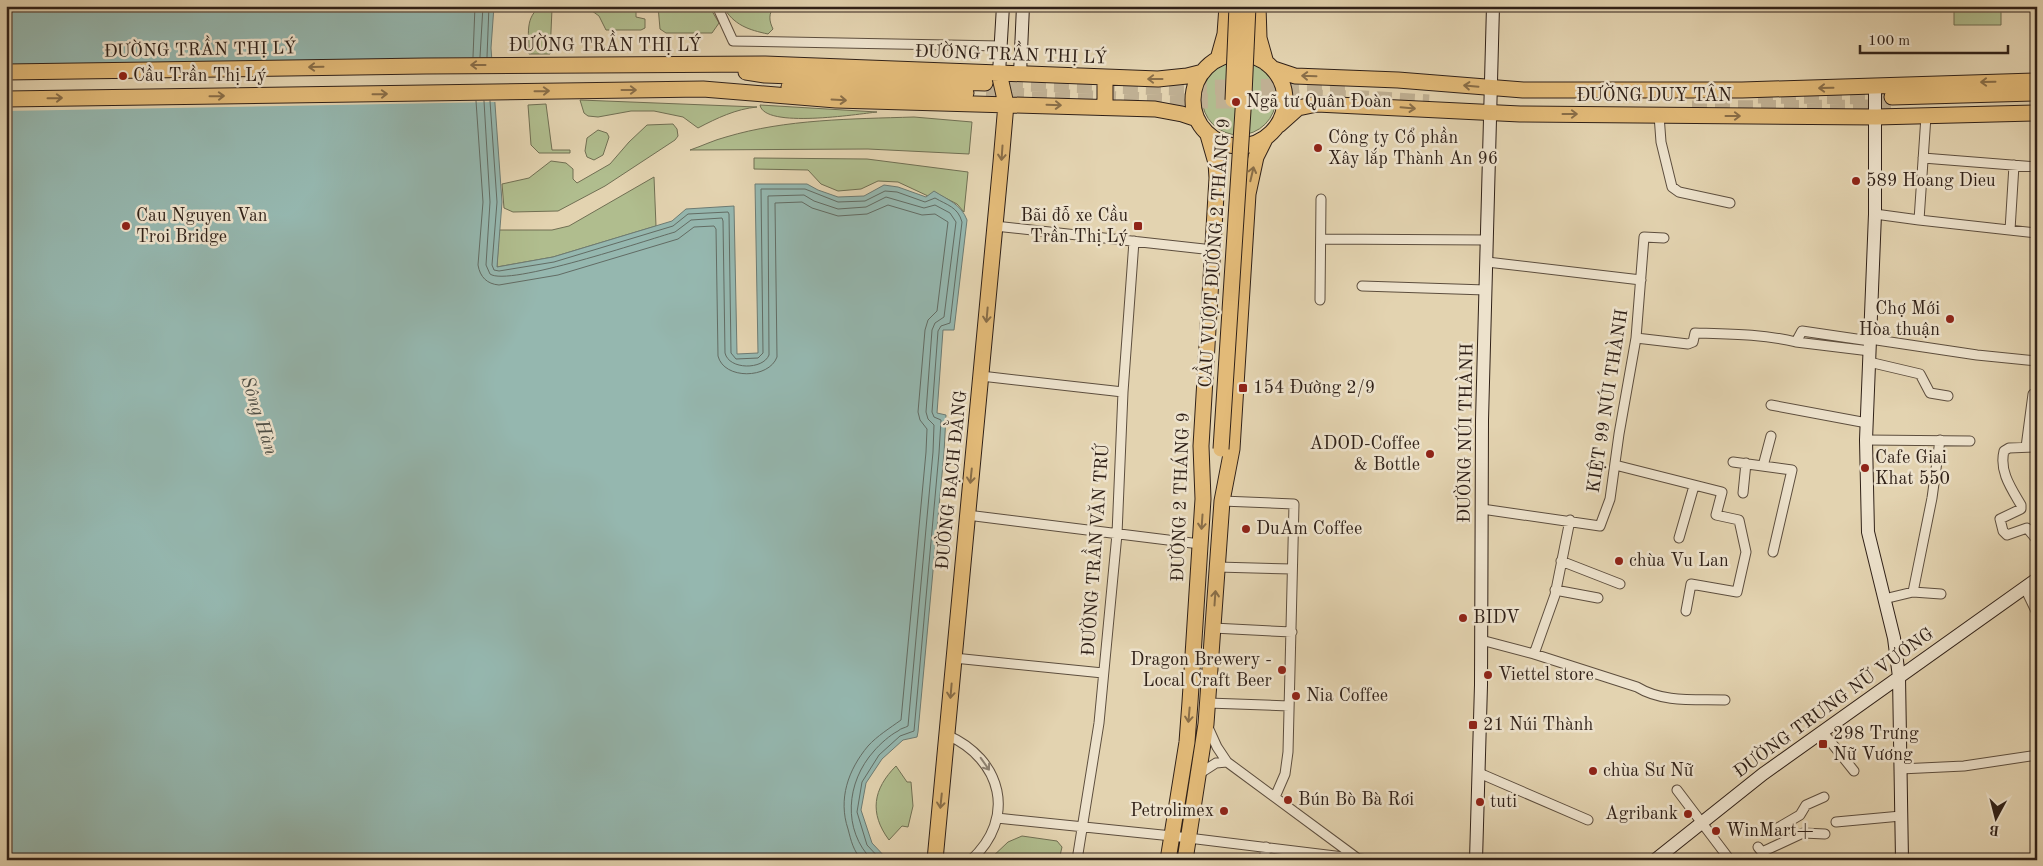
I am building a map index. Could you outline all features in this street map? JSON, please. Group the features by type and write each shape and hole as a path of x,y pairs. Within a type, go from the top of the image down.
{"main road":[{"path":"1003,6 999,73 1006,104"},
{"path":"1006,104 1020,74 1023,6"},
{"path":"1218,59 1225,34 1226,6"},
{"name":"CẦU VƯỢT ĐƯỜNG 2 THÁNG 9","path":"1222,501 1216,448 1237,6"},
{"name":"CẦU VƯỢT ĐƯỜNG 2 THÁNG 9","path":"1203,500 1216,448 1244,94 1248,6"},
{"path":"1185,860 1208,703 1222,501 1232,448 1248,194 1256,157 1265,139 1278,125 1285,106 1282,82 1270,66 1259,38 1258,6"},
{"name":"ĐƯỜNG NÚI THÀNH","path":"1476,860 1479,773 1486,262 1493,6"},
{"path":"1265,139 1256,144 1236,147 1217,141 1208,135 1197,119 1194,109 1194,90 1203,72 1218,59 1228,56 1248,55 1270,66"},
{"name":"ĐƯỜNG TRẦN THỊ LÝ","path":"6,72 765,64 1105,78 1173,78 1203,72"},
{"path":"6,99 703,89 765,86 986,88 765,75 700,65"},
{"name":"ĐƯỜNG DUY TÂN","path":"1270,66 1295,76 1379,79 1523,90 1698,90 2037,81"},
{"path":"1105,78 1105,107"},
{"path":"1379,79 1379,106"},
{"path":"1875,86 1875,214 1866,423 1868,532 1894,638 1899,677 1902,860"},
{"path":"703,89 836,100 1168,110 1197,119"},
{"path":"1698,90 1699,115"},
{"path":"2037,93 1892,102 2037,103"},
{"name":"ĐƯỜNG BẠCH ĐẰNG","path":"935,860 982,376 1006,104"},
{"name":"ĐƯỜNG DUY TÂN","path":"1278,125 1291,113 1307,105 1379,106 1491,114 1876,117 2037,113"},
{"name":"ĐƯỜNG 2 THÁNG 9","path":"1168,860 1187,742 1203,500 1201,446 1213,250 1216,163 1208,135"},
{"name":"ĐƯỜNG TRƯNG NỮ VƯƠNG","path":"1655,860 1749,785 2037,579"}],"street":[{"path":"717,6 733,41 1001,46"},
{"path":"1659,115 1661,142 1672,188 1679,192 1730,203"},
{"path":"1919,220 1926,116"},
{"path":"1923,158 2037,167"},
{"path":"2010,230 2014,165"},
{"path":"1320,300 1321,199"},
{"path":"1875,214 2037,233"},
{"path":"995,226 1213,250"},
{"name":"KIỆT 99 NÚI THÀNH","path":"1570,520 1600,526 1610,499 1636,338 1644,237 1664,238"},
{"path":"1321,239 1487,240"},
{"name":"ĐƯỜNG TRẦN VĂN TRỨ","path":"1077,860 1099,722 1117,534 1123,392 1134,241"},
{"path":"1486,262 1642,280"},
{"path":"1362,286 1486,290"},
{"path":"1636,338 1688,344 1693,342 1696,334 1728,334 1767,335 1796,342 1802,331 1870,348 2037,361"},
{"path":"1870,348 1920,374 1930,393 1948,396"},
{"path":"982,376 1123,392"},
{"path":"2026,447 2033,394"},
{"path":"1772,405 1866,423"},
{"path":"1763,466 1771,436"},
{"path":"1866,440 1970,442"},
{"path":"1913,592 1932,498 1940,440"},
{"path":"2037,448 2009,448 2004,451 2002,458 2004,471 2021,505 2021,509 2000,519 2007,535 2027,528 2037,540"},
{"path":"1734,462 1792,470 1773,552"},
{"path":"1743,493 1746,463"},
{"path":"1615,465 1722,492 1716,516 1739,520 1746,552 1737,592 1691,584 1686,610"},
{"path":"1679,538 1694,486"},
{"path":"1222,501 1294,504 1292,632 1285,774 1275,797"},
{"path":"1482,509 1570,520 1556,590 1534,654"},
{"path":"967,515 1200,544"},
{"path":"1561,561 1620,584"},
{"path":"1217,567 1292,569"},
{"path":"2025,588 2037,613"},
{"path":"1556,590 1598,598"},
{"path":"1884,599 1913,592 1941,594"},
{"path":"1213,628 1292,632"},
{"path":"1481,640 1534,654 1637,687 1646,693 1669,698 1724,700"},
{"path":"954,658 1103,673"},
{"path":"1208,703 1289,706"},
{"path":"1206,724 1227,762 1358,858"},
{"path":"1822,732 1854,771"},
{"path":"948,735 974,750 992,774 997,788 997,818 987,842 972,860"},
{"path":"1900,769 1964,766 2037,755"},
{"path":"1199,774 1216,762 1227,762"},
{"path":"1479,773 1588,820"},
{"path":"1677,790 1730,860"},
{"path":"1776,829 1800,815 1806,805 1824,797"},
{"path":"1836,822 1901,816"},
{"path":"997,818 1172,836 1368,860"},
{"path":"1758,847 1762,852 1803,833 1825,834"},
{"path":"1264,860 1266,847"}],"green space":[{"path":"542,6 568,6 567,9 552,9 550,54 529,54 528,34 530,21 536,10"},
{"path":"576,6 636,6 636,17 645,19 645,28 641,30 606,30 599,16 588,8"},
{"path":"658,6 709,6 719,23 712,33 666,33 660,29"},
{"path":"723,6 775,6 771,11 770,17 773,29 768,34 742,26 732,18"},
{"path":"1954,6 2001,6 2001,25 1954,25"},
{"path":"1239,61 1260,67 1270,77 1276,98 1270,119 1260,129 1239,135 1218,129 1208,119 1202,98 1208,77 1218,67"},
{"path":"580,100 757,107 727,115 698,128 683,117 654,111 631,111 598,117 588,116 584,113"},
{"path":"546,104 552,150 570,150 570,153 539,153 531,145 528,105"},
{"path":"760,105 877,112 833,117 794,118 765,112"},
{"path":"914,117 972,122 969,154 868,149 690,150 722,138 749,131 796,123"},
{"path":"673,124 677,129 678,136 675,140 605,186 558,211 513,212 504,208 502,184 529,178 551,161 566,163 573,169 573,179 577,183 610,164 647,125"},
{"path":"598,130 607,133 609,137 603,155 594,160 587,157 585,151 587,138"},
{"path":"754,158 867,159 968,172 964,212 957,204 934,192 928,196 898,182 878,181 861,189 838,191 821,184 808,170 754,169"},
{"path":"654,177 656,226 553,257 497,267 499,230 552,230 569,226"},
{"path":"896,766 907,782 911,782 913,806 908,827 902,826 889,840 878,820 876,802 882,783"},
{"path":"1022,836 1057,841 1062,847 1059,860 989,860 1008,842"}],"water":[{"name":"Sông Hàn","path":"6,6 494,6 491,48 502,202 497,267 553,257 672,221 686,209 734,206 737,354 758,353 755,184 807,184 838,197 864,196 884,185 898,187 926,197 934,191 958,206 967,220 954,330 943,330 937,413 946,415 944,453 918,732 917,737 903,740 882,759 866,783 861,810 872,843 888,860 6,860"}],"pier":[{"name":"Cầu Trần Thị Lý","path":"494,57 497,102 6,111 6,65"}],"tunnel":[{"path":"985,83 1177,88 1348,85"},
{"path":"986,94 1177,101 1238,101 1305,97 1429,102"},
{"path":"1758,96 1892,97"},
{"path":"1692,108 1892,107"}],"place":[{"name":"Cầu Trần Thị Lý","path":"123,76"},
{"name":"Ngã tư Quân Đoàn","path":"1236,102"},
{"name":"Công ty Cổ phần Xây lắp Thành An 96","path":"1318,148"},
{"name":"589 Hoang Dieu","path":"1856,181"},
{"name":"Cau Nguyen Van Troi Bridge","path":"126,226"},
{"name":"Bãi đỗ xe Cầu Trần Thị Lý","path":"1138,226"},
{"name":"Chợ Mới Hòa thuận","path":"1950,319"},
{"name":"154 Đường 2/9","path":"1243,388"},
{"name":"ADOD-Coffee & Bottle","path":"1430,454"},
{"name":"Cafe Giai Khat 550","path":"1865,468"},
{"name":"DuAm Coffee","path":"1246,529"},
{"name":"chùa Vu Lan","path":"1619,561"},
{"name":"BIDV","path":"1463,618"},
{"name":"Dragon Brewery - Local Craft Beer","path":"1282,670"},
{"name":"Viettel store","path":"1488,675"},
{"name":"Nia Coffee","path":"1296,696"},
{"name":"21 Núi Thành","path":"1473,725"},
{"name":"298 Trưng Nữ Vương","path":"1823,744"},
{"name":"chùa Sư Nữ","path":"1593,771"},
{"name":"Bún Bò Bà Rơi","path":"1288,800"},
{"name":"tuti","path":"1480,802"},
{"name":"Petrolimex","path":"1224,811"},
{"name":"Agribank","path":"1688,814"},
{"name":"WinMart+","path":"1716,831"}]}
